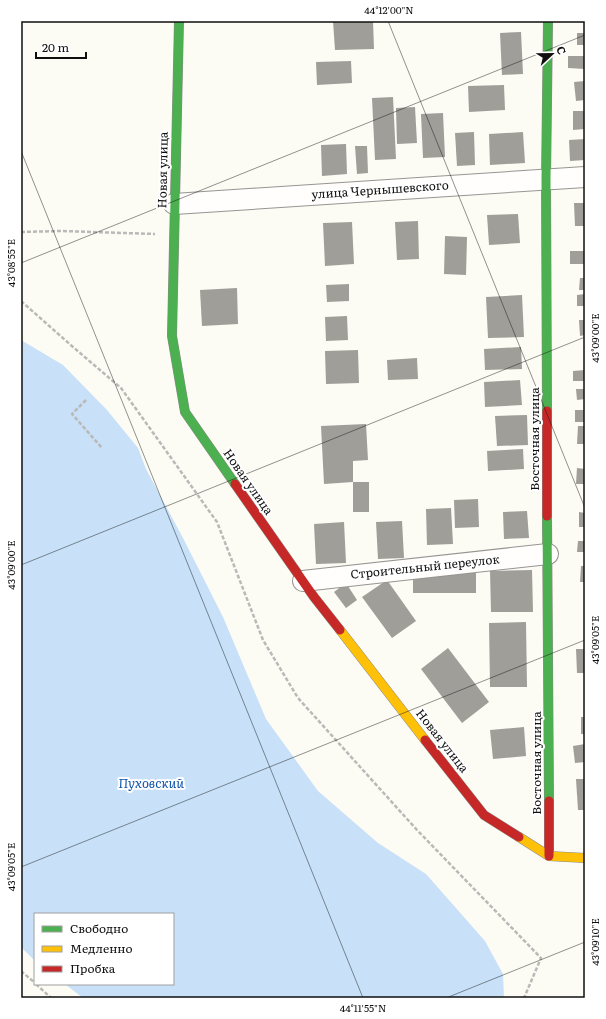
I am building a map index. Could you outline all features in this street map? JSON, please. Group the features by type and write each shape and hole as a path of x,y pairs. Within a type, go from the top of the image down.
{"street":[{"name":"Новая улица","path":"178,21 172,336 185,412 303,581 484,815 549,856"},
{"name":"Восточная улица","path":"548,21 546,179 549,856"},
{"name":"улица Чернышевского","path":"174,204 546,179 585,178"},
{"name":"Строительный переулок","path":"303,581 548,554"},
{"path":"549,856 585,858"}],"path":[{"path":"21,232 62,231 156,234 159,228"},
{"path":"21,301 121,388 217,522 263,640 298,698 417,830 541,958 524,998"},
{"path":"86,400 72,414 102,448"},
{"path":"21,971 34,983"},
{"path":"36,985 52,998"}],"water":[{"name":"Пуховский","path":"21,340 63,365 107,410 138,448 146,469 223,617 266,719 318,791 378,843 426,874 485,941 503,974 504,998 83,998 66,985 174,985 174,913 34,913 34,960 21,947"}],"building":[{"path":"333,21 373,21 374,49 335,50"},
{"path":"521,32 523,74 502,75 500,33"},
{"path":"577,33 585,33 585,45 577,45"},
{"path":"568,56 585,56 585,69 568,68"},
{"path":"351,61 352,83 317,85 316,62"},
{"path":"585,81 585,100 576,101 574,82"},
{"path":"504,85 505,110 469,112 468,86"},
{"path":"393,97 396,159 375,160 372,98"},
{"path":"415,107 417,143 397,144 396,108"},
{"path":"573,111 585,111 585,129 573,130"},
{"path":"443,113 445,157 423,158 421,114"},
{"path":"474,132 475,165 457,166 455,133"},
{"path":"523,132 525,163 490,165 489,134"},
{"path":"585,139 585,160 570,161 569,140"},
{"path":"346,144 347,174 322,176 321,145"},
{"path":"355,146 367,146 368,173 357,174"},
{"path":"574,203 585,203 585,226 575,226"},
{"path":"518,214 520,243 489,245 487,215"},
{"path":"418,221 419,259 397,260 395,222"},
{"path":"352,222 354,264 325,266 323,223"},
{"path":"445,236 467,237 466,275 444,274"},
{"path":"570,251 585,251 585,264 570,264"},
{"path":"580,278 585,278 585,290 579,290"},
{"path":"349,284 349,301 327,302 326,285"},
{"path":"237,288 238,324 202,326 200,290"},
{"path":"585,294 585,306 577,306 577,295"},
{"path":"522,295 524,337 488,338 486,297"},
{"path":"347,316 348,340 326,341 325,317"},
{"path":"579,320 585,320 585,335 580,336"},
{"path":"521,347 522,369 485,370 484,349"},
{"path":"358,350 359,383 326,384 325,351"},
{"path":"417,358 418,379 388,380 387,360"},
{"path":"585,370 585,381 573,381 573,371"},
{"path":"520,380 522,405 485,407 484,382"},
{"path":"576,389 585,389 585,399 577,400"},
{"path":"575,410 585,410 585,422 575,422"},
{"path":"527,415 528,445 497,446 495,416"},
{"path":"366,424 368,460 353,461 353,482 324,484 321,426"},
{"path":"578,426 585,426 585,444 577,444"},
{"path":"523,449 524,469 488,471 487,451"},
{"path":"577,468 585,469 585,484 576,484"},
{"path":"353,482 369,482 369,512 353,512"},
{"path":"478,499 479,527 455,528 454,500"},
{"path":"451,508 453,544 427,545 426,509"},
{"path":"527,511 529,538 504,539 503,512"},
{"path":"579,512 585,513 585,527 579,527"},
{"path":"402,521 404,558 378,559 376,522"},
{"path":"344,522 346,563 316,564 314,524"},
{"path":"578,541 585,541 585,552 577,552"},
{"path":"581,566 585,566 585,582 580,582"},
{"path":"532,570 533,612 491,612 490,571"},
{"path":"413,573 476,573 476,593 413,593"},
{"path":"387,580 416,621 392,638 362,597"},
{"path":"346,583 357,600 346,608 334,592"},
{"path":"526,622 527,687 490,687 489,623"},
{"path":"448,648 489,702 462,723 421,669"},
{"path":"576,649 585,649 585,673 577,673"},
{"path":"581,717 585,717 585,734 581,734"},
{"path":"524,727 526,756 493,759 490,730"},
{"path":"585,744 585,762 575,763 573,746"},
{"path":"576,779 585,779 585,810 578,810"}],"traffic: fast":[{"path":"179,21 172,336 185,412 235,484"},
{"path":"547,411 546,179 548,21"},
{"path":"547,516 549,801"}],"traffic: slow":[{"path":"340,630 425,740"},
{"path":"519,837 549,856 585,858"}],"traffic: jam":[{"path":"547,411 547,516"},
{"path":"235,484 314,597 340,630"},
{"path":"425,740 484,815 519,837"},
{"path":"549,801 549,856"}]}
